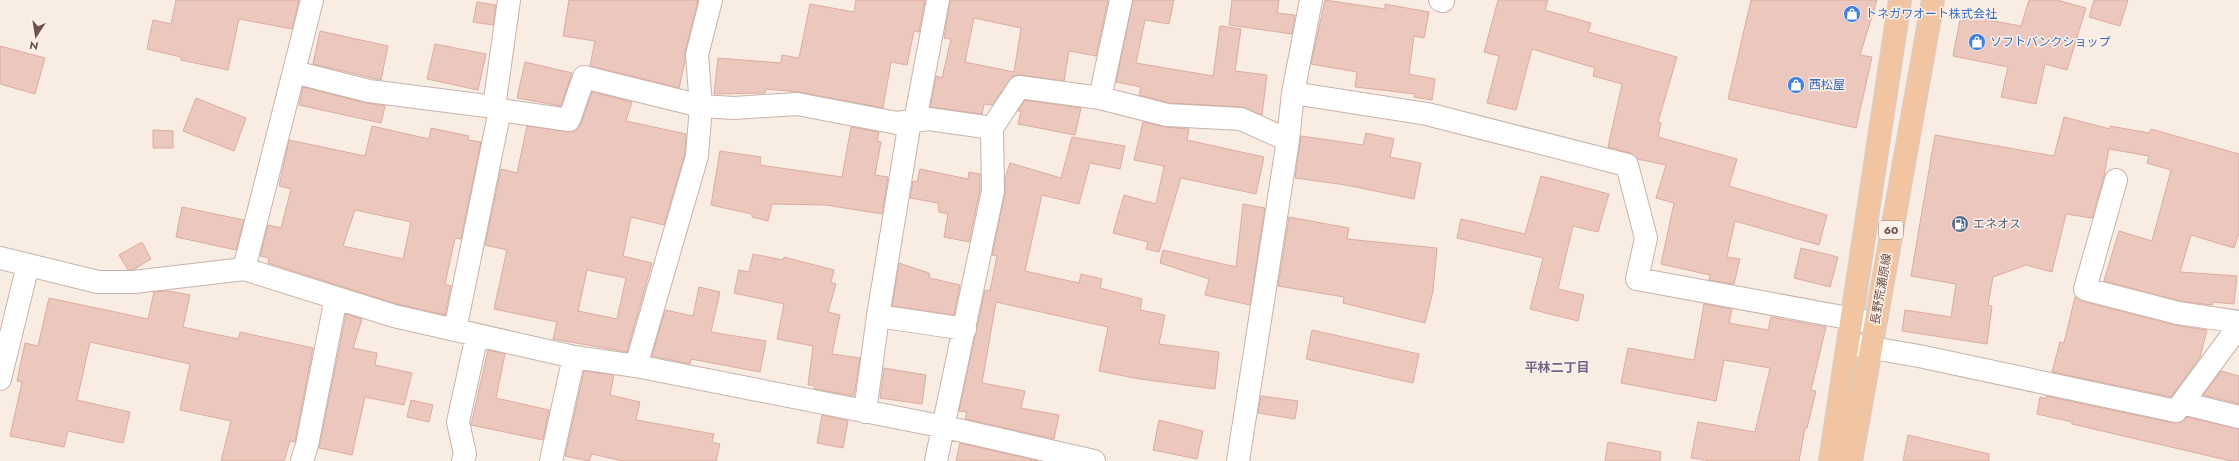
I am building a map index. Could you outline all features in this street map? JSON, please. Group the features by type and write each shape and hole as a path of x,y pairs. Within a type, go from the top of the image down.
{"main road":[{"name":"長野荒瀬原線","path":"1830,461 1850,344 1900,0"},
{"name":"長野荒瀬原線","path":"1851,461 1874,324 1933,0"}],"street":[{"path":"244,268 312,0"},
{"path":"455,330 497,108 509,0"},
{"path":"636,366 697,156 701,106 697,55 711,0"},
{"path":"865,412 878,316 913,121 938,0"},
{"path":"1100,98 1121,0"},
{"path":"1238,461 1288,140 1292,93 1311,0"},
{"path":"294,72 369,90 569,120 584,77 701,106 734,108 797,104 897,123 929,119 992,128"},
{"path":"936,461 945,427 993,191 992,128 1019,87 1100,98 1167,116 1241,119 1288,140"},
{"path":"1292,93 1427,114 1627,165 1646,238 1636,279 1874,324"},
{"path":"2116,180 2086,289 2178,313 2239,322"},
{"path":"0,258 98,282 134,282 244,268 394,316 476,335 574,357 636,366 945,427 1094,461"},
{"path":"0,379 28,265"},
{"path":"302,461 310,430 336,298"},
{"path":"878,316 965,329"},
{"path":"1850,344 1927,358 2176,411 2239,326"},
{"path":"462,461 465,454 458,422 476,335"},
{"path":"551,461 574,357"},
{"path":"2182,403 2239,417"}],"building":[{"path":"176,0 299,0 292,29 239,19 228,70 181,60 181,57 147,49 153,20 171,24"},
{"path":"569,0 698,0 685,52 685,61 679,88 590,66 595,41 563,36"},
{"path":"856,0 925,0 919,32 914,31 907,65 891,62 883,108 799,92 766,89 765,93 714,94 718,58 781,63 782,55 799,58 810,4 854,12"},
{"path":"950,0 1108,0 1096,56 1069,51 1064,81 1021,75 1013,76 992,105 984,104 982,114 930,107 936,76 942,78 951,39 944,38","holes":["974,18 1021,28 1014,72 965,62"]},
{"path":"1133,0 1174,0 1169,24 1145,20 1136,63 1213,76 1220,26 1241,29 1235,71 1267,75 1262,115 1242,107 1169,103 1139,95 1141,87 1116,82"},
{"path":"1232,0 1279,0 1277,13 1295,15 1292,34 1229,25"},
{"path":"1325,0 1385,9 1385,4 1429,12 1424,38 1414,36 1409,74 1435,79 1432,100 1414,97 1415,94 1355,87 1357,72 1311,64"},
{"path":"1498,0 1548,0 1545,10 1591,23 1588,32 1677,57 1658,122 1661,123 1658,137 1737,159 1729,186 1827,215 1819,245 1735,221 1727,257 1740,259 1734,284 1709,280 1710,275 1661,264 1674,203 1656,198 1666,165 1637,159 1630,153 1608,147 1622,84 1593,76 1595,68 1532,49 1516,110 1487,103 1499,56 1484,52"},
{"path":"1751,0 1877,0 1860,55 1872,57 1856,128 1728,99"},
{"path":"2029,0 2057,0 2086,8 2067,70 2045,64 2036,104 2001,97 2008,67 1953,56 1961,15 2021,26"},
{"path":"2094,0 2128,0 2120,26 2089,17"},
{"path":"477,2 496,5 493,25 473,22"},
{"path":"320,31 388,46 381,80 313,64"},
{"path":"435,44 486,54 478,90 427,79"},
{"path":"0,46 45,58 35,94 0,84"},
{"path":"525,62 572,73 561,106 517,98"},
{"path":"303,87 366,103 385,106 381,123 299,105"},
{"path":"592,92 632,102 626,121 686,134 685,154 664,225 631,217 623,256 652,263 627,352 553,339 557,322 494,309 507,250 485,245 501,169 517,173 527,126 573,132 581,124","holes":["587,270 626,278 617,319 578,311"]},
{"path":"196,98 246,118 234,151 183,131"},
{"path":"1025,100 1081,108 1075,135 1018,124 1021,111 1018,111"},
{"path":"2064,117 2110,129 2110,126 2149,133 2151,129 2239,154 2239,233 2234,248 2191,235 2180,272 2237,276 2234,304 2213,302 2212,305 2180,301 2104,281 2119,231 2152,241 2171,170 2147,163 2149,156 2109,149 2104,176 2092,218 2066,214 2052,272 2026,265 1993,277 1988,305 1992,306 1987,344 1902,331 1905,310 1951,317 1956,284 1911,276 1935,135 2054,156"},
{"path":"1143,122 1166,127 1189,129 1187,140 1264,157 1256,194 1181,178 1159,252 1146,249 1148,242 1113,233 1124,195 1156,204 1164,166 1134,160"},
{"path":"372,126 429,139 431,128 469,136 468,140 481,142 461,239 455,238 445,284 451,286 445,315 397,304 268,263 269,258 260,256 268,225 281,228 291,189 279,186 289,140 365,156","holes":["355,210 411,222 403,259 343,246"]},
{"path":"851,127 879,132 877,141 881,142 875,175 888,177 882,214 826,205 772,204 768,221 752,217 752,214 711,205 720,151 761,157 760,165 842,177"},
{"path":"153,130 173,131 173,148 153,148"},
{"path":"1366,133 1394,139 1390,157 1421,163 1414,199 1346,185 1295,178 1301,136 1363,145"},
{"path":"1072,137 1125,146 1120,169 1090,163 1079,204 1042,195 1025,271 1079,283 1081,274 1102,279 1100,288 1142,299 1140,310 1165,315 1159,344 1219,352 1215,389 1140,379 1099,371 1108,327 996,302 982,383 1025,391 1021,408 1059,415 1054,439 965,419 967,412 959,411 985,290 990,291 997,256 992,255 1005,193 1005,178 1010,163 1061,178"},
{"path":"920,169 968,179 969,172 980,174 980,190 969,242 944,237 948,214 939,212 938,203 910,198 913,181 917,182"},
{"path":"1541,176 1609,194 1598,232 1573,226 1558,289 1584,295 1578,321 1530,309 1543,258 1457,238 1461,219 1525,234"},
{"path":"1243,204 1265,208 1250,305 1205,295 1209,279 1160,263 1163,250 1236,267"},
{"path":"182,207 244,220 236,250 176,237"},
{"path":"1289,217 1349,228 1347,239 1437,248 1433,291 1425,323 1343,303 1344,297 1278,286"},
{"path":"142,242 151,259 133,270 128,270 119,255"},
{"path":"1801,248 1838,257 1830,287 1794,278"},
{"path":"753,254 783,260 784,257 834,270 831,282 836,284 828,312 840,315 832,354 860,358 854,396 815,389 813,385 808,385 813,346 777,339 784,304 734,293 739,270 749,272"},
{"path":"899,263 929,273 930,278 960,285 954,315 892,306"},
{"path":"699,287 720,292 711,332 766,341 760,372 691,359 690,364 652,356 665,310 693,316"},
{"path":"168,291 190,295 183,327 238,339 240,332 313,348 295,442 290,441 284,461 221,461 231,421 180,410 190,364 90,342 77,400 130,412 123,443 68,431 64,447 10,436 22,382 17,381 25,343 38,346 49,298 148,319 154,292"},
{"path":"2075,297 2082,301 2175,325 2207,330 2200,357 2171,397 2052,372 2060,342 2064,343"},
{"path":"1704,304 1732,309 1729,323 1768,330 1771,317 1826,327 1811,390 1816,391 1807,428 1805,428 1799,461 1711,461 1691,458 1698,422 1755,432 1770,368 1724,360 1716,401 1621,383 1628,348 1694,360"},
{"path":"346,314 362,319 353,348 377,353 375,365 412,373 404,405 365,397 352,455 319,448"},
{"path":"1312,330 1419,354 1413,383 1306,359"},
{"path":"488,350 505,354 496,398 549,410 543,440 471,425"},
{"path":"884,368 926,375 922,404 880,398"},
{"path":"584,371 614,375 610,395 640,402 636,420 714,434 712,442 720,444 716,461 623,461 592,454 589,461 565,456"},
{"path":"2221,371 2239,376 2239,404 2203,395"},
{"path":"1261,396 1298,401 1295,419 1258,413"},
{"path":"2046,396 2173,423 2181,422 2187,417 2239,429 2239,461 2231,461 2072,424 2072,422 2037,414 2040,397 2046,399"},
{"path":"411,400 433,405 429,422 407,417"},
{"path":"822,415 848,421 843,448 817,443"},
{"path":"1159,420 1203,431 1197,459 1153,450"},
{"path":"1908,435 1989,454 1989,461 1903,461"},
{"path":"1608,442 1661,452 1660,461 1605,461"},
{"path":"960,443 1038,461 956,461"}],"place":[{"name":"トネガワオート株式会社","path":"1852,14"},
{"name":"ソフトバンクショップ","path":"1977,42"},
{"name":"西松屋","path":"1796,85"},
{"name":"エネオス","path":"1960,224"}],"district":[{"name":"平林二丁目","path":"1557,367"}]}
